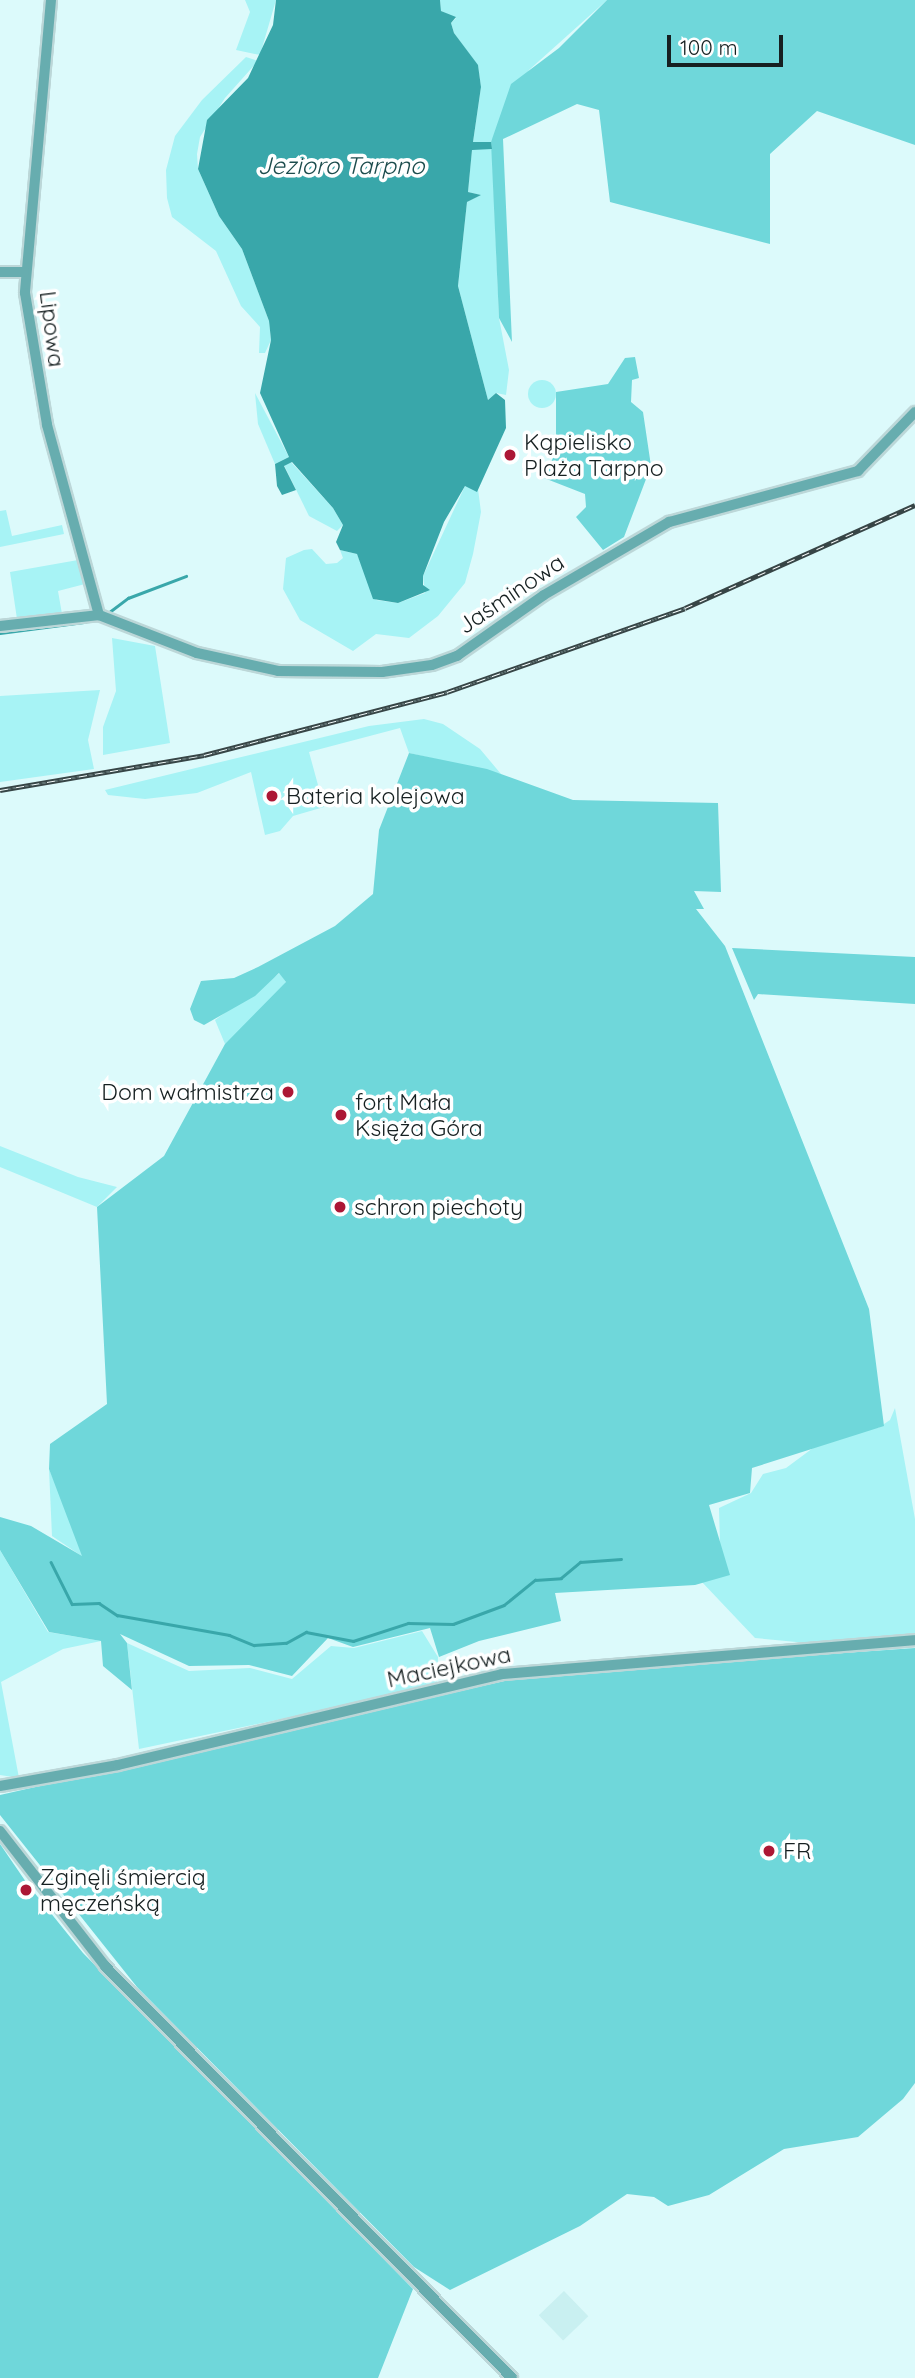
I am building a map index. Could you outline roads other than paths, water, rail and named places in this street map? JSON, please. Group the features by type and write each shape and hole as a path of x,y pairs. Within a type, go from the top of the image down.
{"street":[{"name":"Lipowa","path":"51,0 24,272 35,370 99,615"},
{"path":"0,272 24,272"},
{"name":"Jaśminowa","path":"99,615 197,653 278,671 382,672 432,664 457,656 552,590 669,522 858,471 915,412"},
{"path":"0,626 99,615"},
{"name":"Maciejkowa","path":"0,1786 118,1765 502,1674 915,1640"},
{"path":"0,1831 105,1966 513,2378"}],"water":[{"name":"Jezioro Tarpno","path":"276,0 440,0 441,11 456,17 451,23 454,33 478,65 481,87 473,142 491,142 492,149 472,150 468,192 481,195 467,202 458,286 488,400 496,393 505,400 506,428 477,492 465,486 444,522 423,576 423,585 430,590 398,603 373,599 357,554 340,550 336,542 343,525 333,508 292,462 284,466 296,490 282,495 277,486 275,464 289,457 260,393 271,340 269,321 242,249 219,216 198,169 207,120 248,78 273,25"}],"waterway":[{"path":"108,613 128,598 186,576"},
{"path":"0,633 85,622"},
{"path":"51,1562 72,1604 99,1603 117,1615 229,1635 254,1645 286,1643 306,1632 353,1641 408,1623 453,1624 504,1605 535,1580 561,1578 580,1562 621,1559"}],"railway":[{"path":"0,790 204,755 447,692 685,608 915,505"}],"place":[{"name":"Kąpielisko Plaża Tarpno","path":"510,455"},
{"name":"Bateria kolejowa","path":"272,796"},
{"name":"Dom wałmistrza","path":"288,1092"},
{"name":"fort Mała Księża Góra","path":"341,1115"},
{"name":"schron piechoty","path":"340,1207"},
{"name":"FR","path":"769,1851"},
{"name":"Zginęli śmiercią męczeńską","path":"26,1890"}]}
